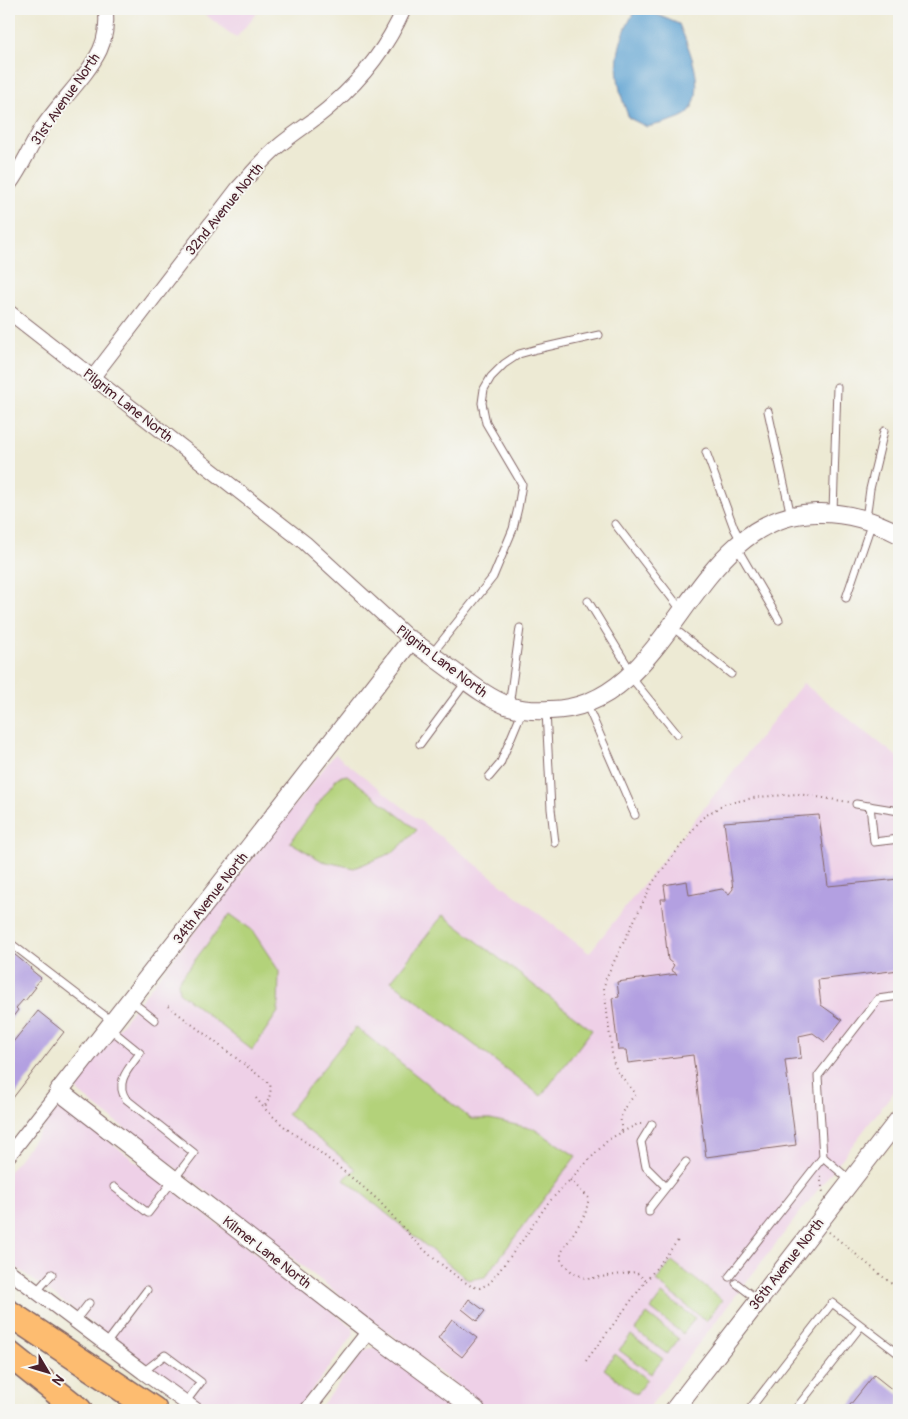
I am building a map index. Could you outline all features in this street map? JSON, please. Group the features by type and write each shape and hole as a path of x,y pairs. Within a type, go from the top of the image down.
{"highway":[{"path":"9,1313 133,1410"},
{"path":"9,1313 154,1410"},
{"path":"9,1354 79,1410"},
{"path":"9,1366 55,1410"}],"street":[{"name":"31st Avenue North","path":"9,185 43,127 88,69 100,50 107,21 106,9"},
{"name":"32nd Avenue North","path":"93,377 238,188 281,144 333,104 358,80 381,52 404,9"},
{"name":"Pilgrim Lane North","path":"9,312 304,543 411,640 487,696 516,707 534,711 558,710 586,703 605,695 617,687 631,675 717,566 738,544 757,530 791,516 807,513 834,512 850,514 869,520 899,534"},
{"name":"34th Avenue North","path":"9,1155 411,640"},
{"name":"Kilmer Lane North","path":"59,1090 369,1331 476,1410"},
{"name":"36th Avenue North","path":"674,1410 899,1119"},
{"path":"9,1272 191,1407"},
{"path":"307,1410 369,1331"}],"lane":[{"path":"431,655 493,577 513,530 518,508 522,484 486,423 482,403 484,389 491,377 504,364 519,354 599,335"},
{"path":"834,512 837,386"},
{"path":"768,411 791,516"},
{"path":"846,598 869,520 870,489 884,431"},
{"path":"706,452 738,544 779,620"},
{"path":"615,524 683,611"},
{"path":"588,601 631,675 678,734"},
{"path":"671,626 731,674"},
{"path":"490,777 500,764 516,707 520,628"},
{"path":"420,744 467,682"},
{"path":"586,703 635,816"},
{"path":"546,710 551,809 555,843"},
{"path":"856,804 899,811"},
{"path":"870,806 874,842 899,839"},
{"path":"9,942 111,1025 140,1053 122,1078 122,1094 126,1100 194,1153 148,1213 114,1187"},
{"path":"729,1277 821,1160 818,1076 878,1000 899,996"},
{"path":"130,1000 155,1020"},
{"path":"652,1124 642,1142 646,1167 666,1187"},
{"path":"821,1160 851,1182"},
{"path":"649,1212 649,1209 686,1162"},
{"path":"36,1292 52,1274"},
{"path":"736,1283 758,1300"},
{"path":"106,1344 147,1290"},
{"path":"75,1321 90,1303"},
{"path":"750,1410 832,1303 899,1354"},
{"path":"795,1410 861,1326"},
{"path":"143,1372 165,1355 201,1382 191,1407"}],"path":[{"path":"622,1132 621,1114 625,1106 636,1094 617,1071 613,1061 604,988 606,978 653,882 702,818 724,804 758,797 798,794 856,804"},
{"path":"168,1006 270,1084 269,1099 264,1108"},
{"path":"256,1098 264,1108 287,1128 379,1201 432,1257 460,1279 471,1286 480,1288 490,1283 548,1203 608,1140 638,1124 652,1124"},
{"path":"821,1160 822,1192"},
{"path":"570,1180 589,1198 585,1215 561,1253 560,1261 572,1272 587,1279 636,1272 646,1281"},
{"path":"818,1224 899,1290"},
{"path":"586,1361 680,1238"}],"shaded area":[{"path":"198,9 260,9 236,38"},
{"path":"803,683 899,758 899,1085 647,1410 488,1410 79,1093 76,1082 335,754 589,953"},
{"path":"58,1108 66,1108 353,1328 352,1337 297,1410 212,1410 9,1262 9,1172"},
{"path":"370,1348 377,1348 457,1410 318,1410 364,1351"}],"green space":[{"path":"347,775 417,830 394,852 354,868 322,861 290,842 338,777"},
{"path":"230,914 252,930 279,971 278,1012 252,1050 179,992 178,982"},
{"path":"443,915 592,1030 541,1096 391,981"},
{"path":"356,1027 471,1119 490,1119 534,1129 576,1156 485,1277 468,1280 344,1179 356,1169 287,1114"},
{"path":"672,1261 722,1300 706,1321 656,1281"},
{"path":"662,1294 695,1318 683,1334 651,1309"},
{"path":"647,1314 679,1339 667,1354 635,1330"},
{"path":"631,1335 663,1359 651,1374 619,1350"},
{"path":"615,1354 647,1379 636,1394 604,1369"}],"water":[{"path":"635,11 653,13 679,24 692,57 697,81 694,104 688,113 675,120 647,127 629,118 618,77 617,64 622,38"}],"building":[{"path":"819,815 828,886 899,879 899,970 818,980 821,1005 842,1020 825,1042 813,1033 799,1036 801,1058 785,1060 796,1145 706,1157 693,1055 628,1063 626,1050 618,1050 612,998 619,997 617,982 677,974 671,970 674,965 668,960 661,899 666,899 664,885 687,881 689,895 722,889 729,894 733,889 724,822"},
{"path":"9,950 41,978 25,1001 23,1000 16,1008 18,1010 9,1022"},
{"path":"38,1011 64,1032 9,1103 9,1047"},
{"path":"469,1299 485,1311 477,1321 462,1309"},
{"path":"452,1319 477,1338 462,1357 438,1338"},
{"path":"874,1375 899,1395 898,1410 846,1410"}]}
